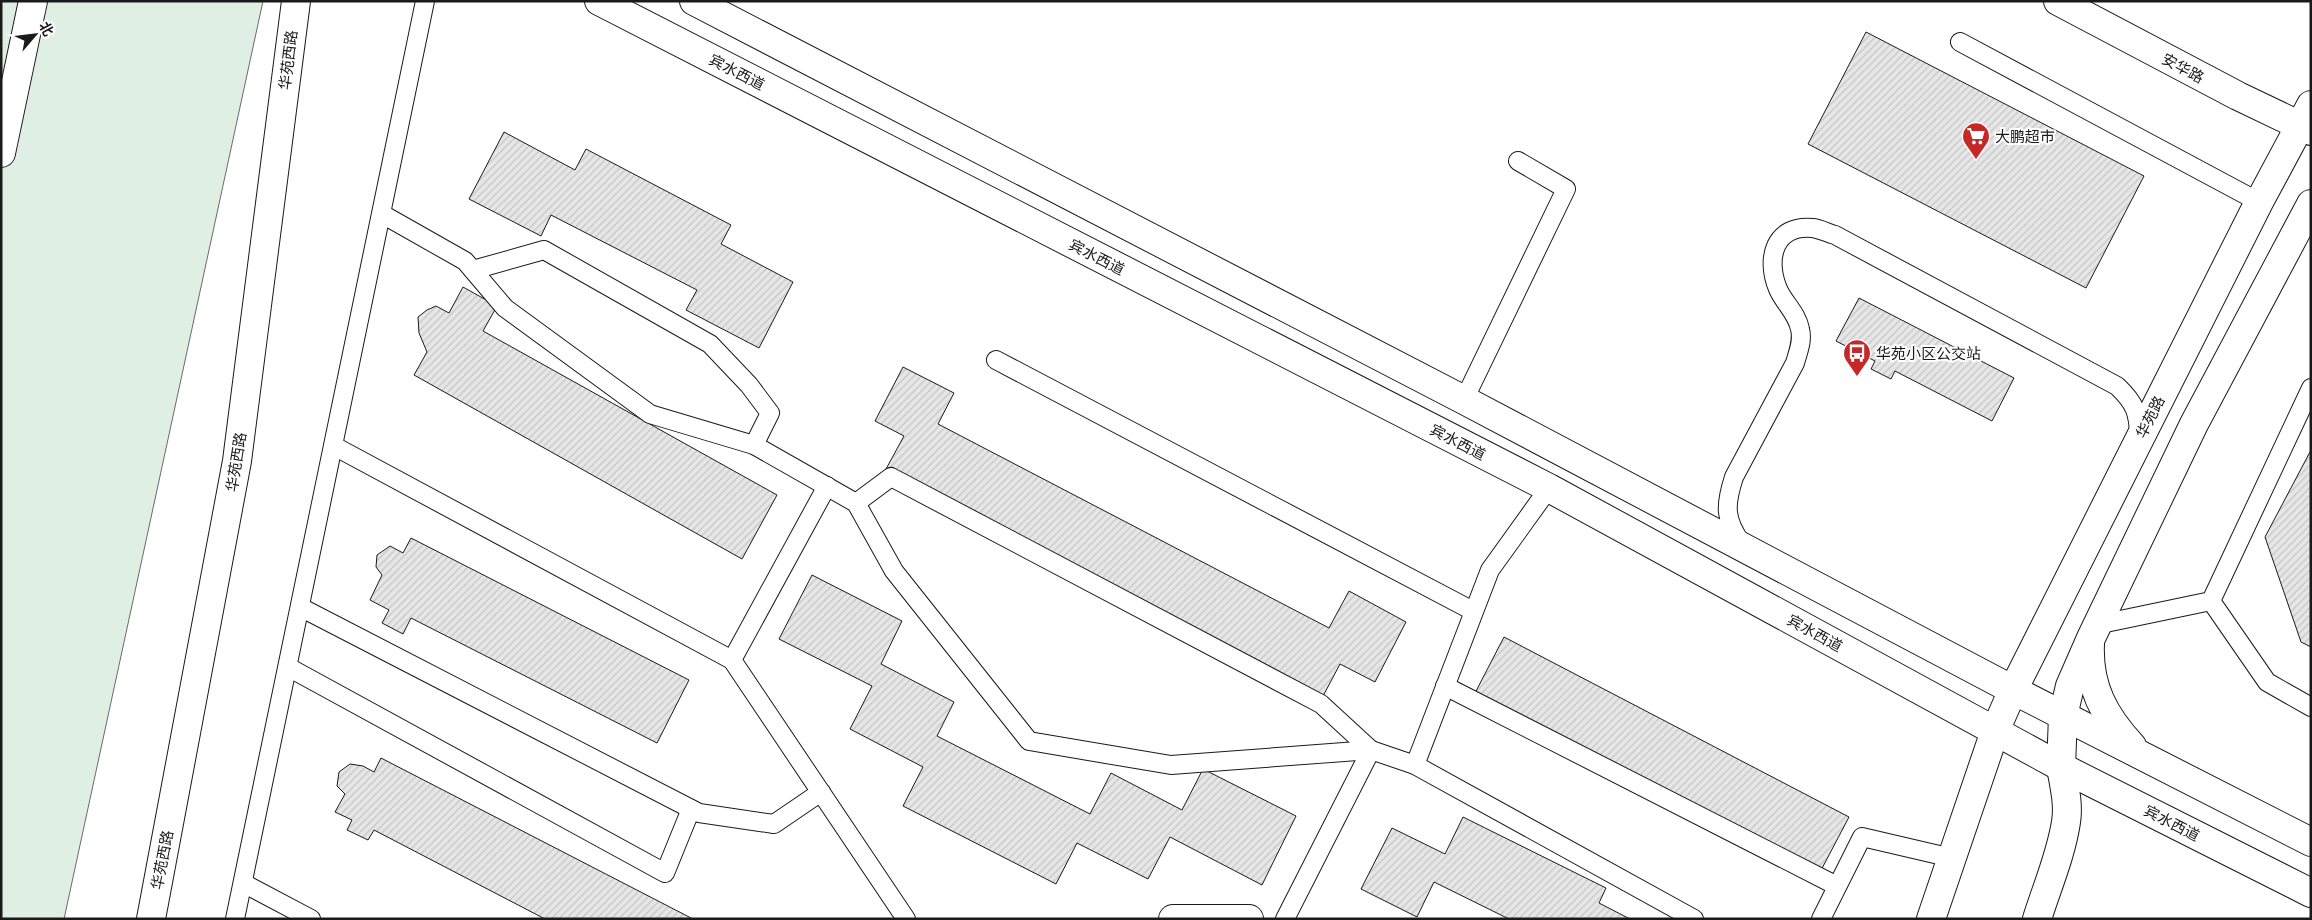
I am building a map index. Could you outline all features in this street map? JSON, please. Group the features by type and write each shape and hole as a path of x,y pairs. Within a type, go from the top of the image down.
{"main road":[{"path":"1,153 33,1"},
{"name":"华苑西路","path":"151,919 237,461 296,1"},
{"name":"宾水西道","path":"599,1 1549,488 1995,731 2062,759 2120,797 2311,893"},
{"path":"694,1 1464,400 2024,696 2311,842"},
{"name":"安华路","path":"2058,1 2238,96 2307,120"},
{"name":"华苑路","path":"2024,696 2033,682 2048,620 2260,202 2307,120"},
{"path":"2037,919 2056,862 2066,820 2066,796 2062,759 2063,716 2070,686 2094,631 2194,424 2311,204"},
{"path":"2094,631 2089,662 2094,688 2102,708 2115,728 2142,756"},
{"path":"1931,919 1995,731 2024,696"},
{"path":"2024,696 2050,736 2062,759"},
{"path":"1173,919 1249,919"}],"lane":[{"path":"236,919 425,1"},
{"path":"1960,42 2260,202"},
{"path":"1464,400 1566,188 1518,161"},
{"path":"382,214 465,261 505,308 650,414 754,445 856,503 894,571 1030,741 1171,766 1371,750 1415,765 1694,919"},
{"path":"1744,548 1730,526 1726,505 1734,477 1795,363 1801,343 1801,331 1797,318 1778,289 1772,262 1776,243 1784,235 1795,229 1814,228 1835,235 2117,386 2134,404 2139,438"},
{"path":"473,270 544,250 710,344 749,385 770,413 754,445"},
{"path":"996,360 1473,611"},
{"path":"2211,601 2311,388"},
{"path":"334,446 732,660 906,919"},
{"path":"856,503 891,477 1321,704 1371,750"},
{"path":"732,660 827,486"},
{"path":"1415,765 1490,570 1549,488"},
{"path":"2094,631 2211,601"},
{"path":"2211,601 2267,682 2311,707"},
{"path":"300,607 699,813 774,824 820,792"},
{"path":"288,667 665,872 690,809"},
{"path":"1445,686 1837,886"},
{"path":"1285,919 1371,750"},
{"path":"1821,919 1862,837 1952,858"},
{"path":"243,883 311,919"}],"green space":[{"path":"1,1 263,1 64,919 1,919"}],"building":[{"name":"大鹏超市","path":"1866,32 2144,176 2086,288 1808,144"},
{"path":"504,132 575,170 586,149 731,225 721,244 793,282 759,348 686,310 697,290 551,215 541,236 469,199"},
{"path":"463,287 497,306 483,331 777,495 742,559 414,375 427,352 419,333 418,317 436,306 449,313"},
{"path":"1859,298 2014,378 1992,421 1895,371 1891,379 1871,369 1875,361 1836,341"},
{"path":"903,367 954,393 938,424 1329,628 1349,591 1406,622 1375,682 1340,664 1322,698 886,469 904,436 875,421"},
{"path":"2311,450 2311,647 2301,642 2265,537"},
{"path":"411,538 689,680 657,743 411,618 403,634 382,623 389,610 370,600 382,575 376,567 377,555 390,546 403,553"},
{"path":"812,575 902,621 881,664 954,702 937,736 1090,814 1111,773 1182,810 1203,769 1296,816 1262,885 1170,837 1148,879 1077,843 1056,884 903,806 923,767 850,729 872,686 779,639"},
{"path":"1504,637 1849,817 1818,876 1474,695"},
{"path":"381,758 693,919 545,919 374,830 368,840 347,830 352,820 335,812 345,794 337,786 339,772 350,764 363,766 374,772"},
{"path":"1463,817 1606,888 1599,903 1630,919 1509,919 1434,882 1417,917 1361,889 1392,828 1445,854"}],"place":[{"name":"大鹏超市","path":"1976,160"},
{"name":"华苑小区公交站","path":"1857,377"}]}
